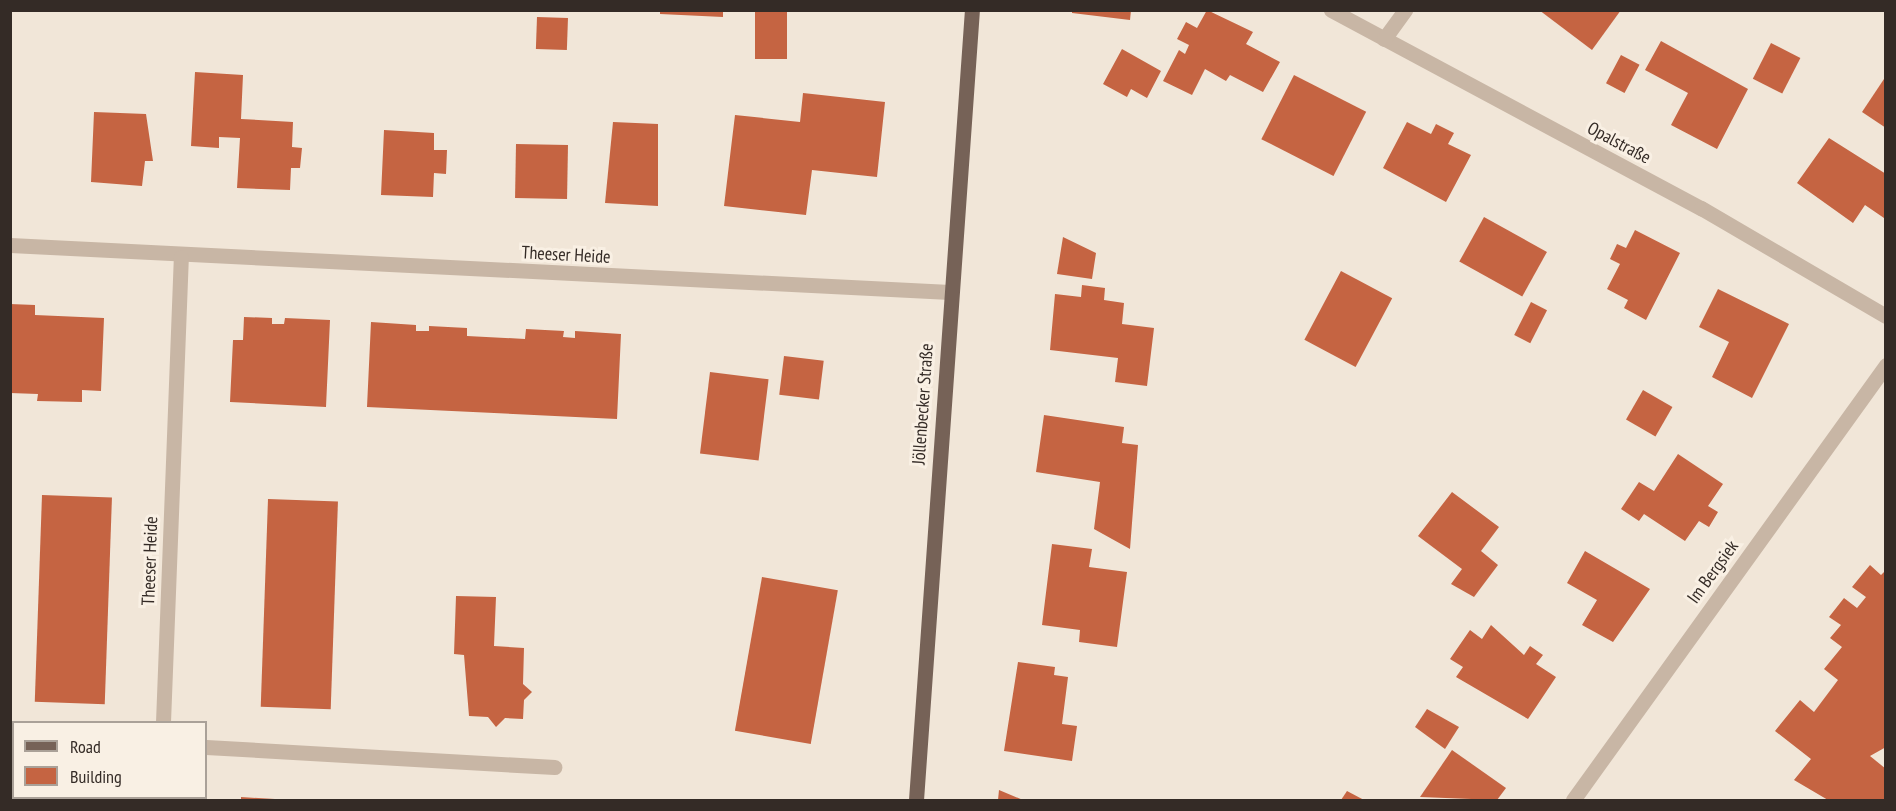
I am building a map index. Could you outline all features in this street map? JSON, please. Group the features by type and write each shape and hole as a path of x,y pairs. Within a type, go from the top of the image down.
{"main road":[{"name":"Jöllenbecker Straße","path":"915,801 972,10"}],"street":[{"name":"Opalstraße","path":"1331,10 1701,208 1886,316"},
{"path":"1384,39 1405,10"},
{"name":"Theeser Heide","path":"10,245 181,257 950,292"},
{"name":"Theeser Heide","path":"163,721 181,257"},
{"name":"Im Bergsiek","path":"1573,801 1886,365"},
{"path":"207,747 554,767"}],"building":[{"path":"660,10 723,10 723,17 660,14"},
{"path":"755,10 787,10 787,59 755,59"},
{"path":"1072,10 1131,10 1130,20 1072,13"},
{"path":"1207,10 1253,32 1246,44 1280,62 1263,92 1230,75 1226,81 1205,69 1192,95 1163,81 1179,50 1185,54 1189,45 1177,39 1186,22 1197,28"},
{"path":"1539,10 1621,10 1592,50"},
{"path":"537,17 568,18 567,50 536,49"},
{"path":"1661,41 1748,89 1717,149 1671,125 1688,93 1645,70"},
{"path":"1771,43 1800,58 1782,94 1753,79"},
{"path":"1122,49 1161,71 1147,98 1131,89 1127,97 1103,84"},
{"path":"1621,55 1640,65 1625,93 1606,83"},
{"path":"195,72 243,75 241,119 293,122 292,147 302,148 300,168 291,168 290,190 237,188 240,138 219,137 219,148 191,146"},
{"path":"1294,75 1366,112 1333,176 1261,139"},
{"path":"1886,76 1886,128 1862,112"},
{"path":"803,93 885,102 877,177 812,170 806,215 724,206 735,115 800,122"},
{"path":"94,112 146,114 153,161 145,161 142,186 91,182"},
{"path":"613,122 658,124 658,206 605,203"},
{"path":"1407,122 1431,134 1436,124 1454,133 1448,144 1471,155 1446,202 1383,168"},
{"path":"384,130 434,133 434,150 447,150 446,174 434,173 433,197 381,195"},
{"path":"1829,138 1886,174 1884,218 1865,205 1853,223 1797,183"},
{"path":"516,144 568,145 567,199 515,198"},
{"path":"1484,217 1547,252 1522,297 1459,262"},
{"path":"1635,230 1680,253 1646,320 1624,308 1628,300 1607,289 1620,264 1610,259 1617,244 1626,248"},
{"path":"1063,237 1096,253 1092,279 1057,274"},
{"path":"1341,271 1392,298 1356,367 1304,340"},
{"path":"1082,285 1105,288 1104,300 1124,303 1122,324 1154,328 1147,386 1115,382 1118,358 1050,350 1055,294 1081,297"},
{"path":"1718,289 1789,324 1752,398 1712,377 1729,342 1699,327"},
{"path":"1531,302 1547,310 1530,343 1514,335"},
{"path":"10,304 35,305 35,315 104,318 101,391 82,390 82,402 37,401 38,394 10,393"},
{"path":"244,317 272,318 272,324 284,324 285,318 330,320 326,407 230,402 233,340 243,340"},
{"path":"371,322 416,325 416,331 429,331 429,326 467,328 467,336 525,339 526,329 564,331 563,337 575,338 575,331 621,334 617,419 367,407"},
{"path":"784,356 824,361 819,400 779,395"},
{"path":"710,372 769,379 759,461 700,453"},
{"path":"1643,390 1672,407 1655,436 1626,419"},
{"path":"1044,415 1124,427 1122,443 1138,445 1130,549 1094,529 1100,482 1036,472"},
{"path":"1678,454 1723,484 1708,506 1718,512 1709,527 1699,521 1685,541 1644,514 1639,521 1621,509 1639,482 1654,491"},
{"path":"1452,492 1499,527 1481,551 1498,565 1474,597 1451,584 1462,569 1418,536"},
{"path":"42,495 112,497 105,704 35,702"},
{"path":"268,499 338,501 331,709 261,707"},
{"path":"1052,544 1092,549 1089,567 1127,572 1117,647 1079,642 1080,630 1042,625"},
{"path":"1585,551 1650,589 1613,642 1582,625 1597,600 1567,583"},
{"path":"1870,565 1881,575 1886,570 1886,747 1870,756 1886,769 1886,800 1828,800 1794,780 1811,759 1775,731 1800,700 1814,712 1838,680 1824,669 1842,647 1830,638 1841,625 1829,617 1844,598 1857,608 1866,597 1852,587"},
{"path":"762,577 838,590 811,744 735,731"},
{"path":"456,596 496,597 494,646 524,648 523,684 532,692 524,700 523,719 505,718 496,727 488,717 469,716 464,655 454,654"},
{"path":"1491,625 1524,655 1530,646 1543,655 1536,664 1556,677 1528,719 1456,677 1463,667 1450,659 1470,630 1482,639"},
{"path":"1018,662 1055,667 1054,675 1068,677 1062,724 1077,726 1072,761 1004,751"},
{"path":"1427,709 1459,727 1445,749 1415,727"},
{"path":"1452,750 1506,788 1497,800 1420,797"},
{"path":"999,790 1023,800 998,800"},
{"path":"1347,791 1364,800 1341,800"},
{"path":"241,797 275,799 275,800 241,800"}]}
